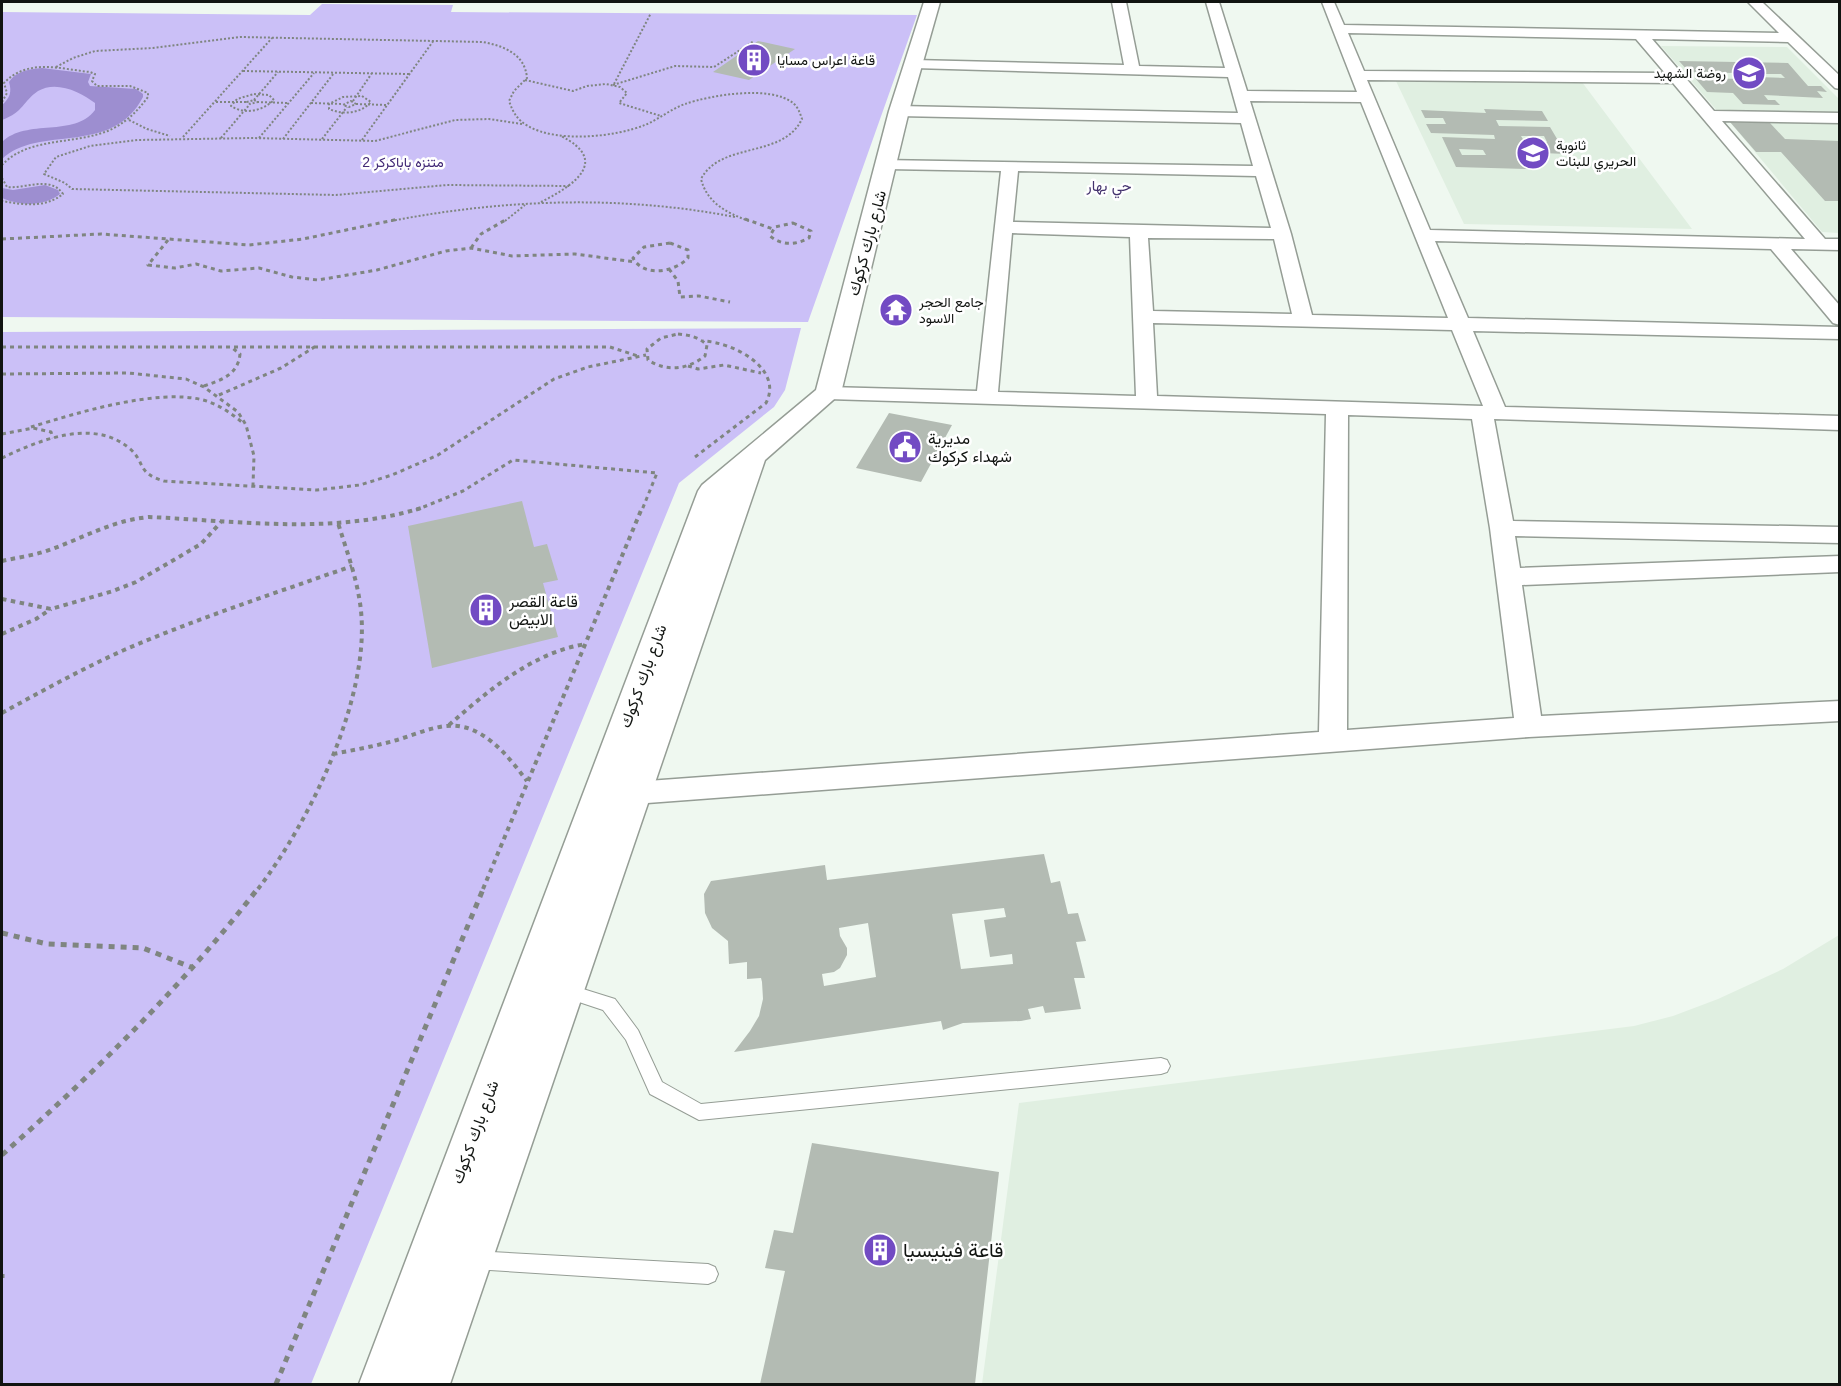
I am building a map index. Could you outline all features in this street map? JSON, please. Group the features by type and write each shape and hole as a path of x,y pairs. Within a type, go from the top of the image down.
{"main road":[{"name":"شارع بارك كركوك","path":"383,1384 712,491 828,393 899,111 932,2"},
{"path":"425,1384 752,456"}],"street":[{"path":"1119,2 1132,70"},
{"path":"1213,2 1282,234 1304,322"},
{"path":"1328,2 1461,325 1489,412 1508,577 1529,727"},
{"path":"1755,2 1839,85"},
{"path":"1340,29 1792,38"},
{"path":"1521,32 1557,77"},
{"path":"1640,34 1675,78 1820,245"},
{"path":"914,64 1132,70 1152,76 1234,73"},
{"path":"1358,75 1675,78"},
{"path":"1240,96 1368,97"},
{"path":"899,111 1155,110 1247,118"},
{"path":"1708,116 1839,118"},
{"path":"887,164 1262,171"},
{"path":"987,396 1010,167"},
{"path":"1004,227 1282,234"},
{"path":"1139,232 1147,401"},
{"path":"1424,235 1839,245"},
{"path":"1777,244 1839,319"},
{"path":"1143,316 1304,322 1839,333"},
{"path":"828,393 1489,412 1837,426"},
{"path":"1334,742 1336,407"},
{"path":"1502,528 1839,535"},
{"path":"1508,577 1839,564"},
{"path":"634,793 1529,727 1839,711"}],"lane":[{"path":"563,990 609,1004 633,1035 656,1088 699,1112 1161,1066"},
{"path":"467,1260 708,1274"}],"path":[{"path":"613,85 651,13"},
{"path":"56,67 73,58 102,50 144,49 240,37 483,42 508,49 517,56 525,70 527,74 525,80 514,91 509,101 515,117 529,126"},
{"path":"182,138 273,37"},
{"path":"362,141 434,40"},
{"path":"525,80 573,92 597,84 613,85 669,67 694,64 714,67 754,41"},
{"path":"2,102 7,93 4,83 9,76 37,66 93,73 92,81 97,86 132,86 148,93 148,97 129,120 106,133 31,146 14,152 5,159 2,165"},
{"path":"243,71 409,74"},
{"path":"220,138 278,72"},
{"path":"259,139 315,72"},
{"path":"283,139 334,73"},
{"path":"311,103 343,104 353,101 372,74"},
{"path":"613,85 627,93 620,103 662,116"},
{"path":"232,102 243,96 259,94 272,96 272,103"},
{"path":"548,132 585,136 610,134 641,127 685,104 728,95 768,95 782,98 797,106 800,111 799,124 785,137 766,147 718,161 705,171 701,179 704,192 717,205 773,229 786,224 799,224 808,228 811,234 798,243 784,243 770,236 773,229"},
{"path":"330,104 337,99 357,96 370,99 370,104"},
{"path":"353,101 356,104"},
{"path":"215,102 289,103"},
{"path":"232,102 232,108 245,111 264,108 272,103"},
{"path":"330,104 329,109 343,113 356,111 370,104"},
{"path":"343,104 347,107"},
{"path":"321,140 347,107 356,104 387,105"},
{"path":"538,203 568,186 581,174 586,157 575,142 505,120 472,118 433,125 387,139 362,141 176,138 123,141 61,154 48,164 44,174 65,183 68,189 107,190 336,195 447,185 522,183 568,186"},
{"path":"129,120 147,129 176,138"},
{"path":"2,178 7,187 14,189 47,183 58,187 63,194 53,201 38,204 22,205 2,201"},
{"path":"2,239 92,234 221,244 268,244 421,216 496,205 528,203 641,205 691,209 748,219"},
{"path":"471,248 477,237 502,223 528,203"},
{"path":"169,240 148,265 175,268 196,264 221,271 259,267 292,277 318,280 377,270 446,251 471,248 512,256 575,254 635,262 645,268 669,269 686,261 688,250 677,244 653,244 635,254 635,262"},
{"path":"669,269 678,281 680,297 699,296 730,302"},
{"path":"695,457 719,441 766,402 772,390 766,378 755,363 739,350 721,343 688,335 668,336 651,343 646,355 648,360 662,367 688,366 698,369 724,365 756,370 766,378"},
{"path":"688,366 705,356 707,351 703,340"},
{"path":"204,387 228,376 239,366 240,354 228,346"},
{"path":"219,396 281,368 316,346"},
{"path":"2,347 610,346 638,357"},
{"path":"2,458 53,438 72,435 106,435 118,439 134,454 137,464 144,473 165,482 327,490 370,482 400,472 452,447 531,392 578,368 646,355"},
{"path":"2,374 128,373 186,379 219,396 238,412 246,425 254,456 253,485"},
{"path":"2,434 102,408 182,398 199,399 214,404 236,416 246,425"},
{"path":"31,427 43,428 51,432 53,438"},
{"path":"2,561 43,552 101,527 128,519 149,517 338,523 393,517 431,505 463,491 513,460 657,473 276,1384"},
{"path":"2,634 36,620 51,609 136,582 201,544 223,520"},
{"path":"2,1155 60,1103 163,1001 250,900 282,855 333,754 344,726 358,671 362,623 357,585 338,523"},
{"path":"2,712 83,669 139,644 268,594 352,566"},
{"path":"2,599 51,609"},
{"path":"448,725 483,695 539,660 575,644 586,644"},
{"path":"333,754 389,742 448,725 464,726 485,738 501,751 528,782"},
{"path":"2,933 47,944 143,948 193,968"}],"shaded area":[{"name":"روضة الشهيد","path":"1661,46 1787,47 1839,99 1839,116 1719,113"},
{"path":"42,68 91,74 88,82 90,86 136,89 143,94 143,97 130,115 113,127 95,134 35,143 17,149 2,159 2,142 12,135 75,123 86,118 95,110 95,103 83,95 68,89 53,87 38,91 15,114 2,120 2,105 9,97 9,82 12,78 28,70"},
{"name":"ثانوية الحريري للبنات","path":"1395,79 1582,82 1692,229 1464,224"},
{"path":"1729,121 1839,123 1839,233 1822,232"},
{"path":"45,185 58,190 60,194 46,201 31,204 16,203 2,198 2,188 13,190"},
{"path":"1839,935 1839,1384 982,1384 1019,1103 1634,1026 1673,1016 1718,999 1783,969"}],"green space":[{"name":"متنزه باباكركر 2","path":"322,4 453,5 451,12 917,15 808,322 2,317 2,12 310,15"},
{"path":"801,328 785,390 774,407 679,483 311,1384 2,1384 2,332"}],"building":[{"name":"قاعة اعراس مسايا","path":"758,41 795,49 749,80 713,72"},
{"path":"1679,61 1788,63 1808,86 1821,86 1827,92 1817,91 1823,98 1764,95 1768,100 1775,100 1780,105 1743,104 1733,93 1707,92 1695,78 1741,79 1736,73 1689,72","holes":["1754,74 1781,74 1785,78 1757,77"]},
{"name":"ثانوية الحريري للبنات","path":"1484,109 1542,111 1548,121 1496,120 1499,126 1550,127 1566,154 1518,152 1527,169 1456,167 1442,137 1495,139 1494,135 1431,133 1426,124 1446,124 1443,118 1425,118 1421,110 1486,113","holes":["1521,136 1544,136 1547,142 1524,141","1459,149 1483,150 1486,155 1462,155"]},
{"path":"1730,122 1770,123 1785,139 1840,141 1840,201 1825,201 1781,152 1756,152"},
{"name":"مديرية شهداء كركوك","path":"889,413 952,425 921,482 856,468"},
{"name":"قاعة القصر الابيض","path":"522,501 534,547 547,544 558,580 543,583 558,637 432,668 408,526"},
{"path":"1044,854 1051,883 1060,881 1068,914 1078,913 1086,941 1076,942 1085,978 1074,978 1081,1009 1045,1013 1043,1006 1028,1009 1031,1019 1021,1021 963,1023 943,1030 941,1021 734,1052 759,1016 763,999 762,982 761,978 747,979 747,962 729,964 728,941 712,928 705,913 704,894 711,881 825,865 827,880","holes":["1004,908 1006,917 984,920 990,957 1012,954 1013,964 961,969 952,914","868,923 876,977 824,986 822,974 834,972 840,968 847,955 847,948 840,936 839,928"]},
{"name":"قاعة فينيسيا","path":"812,1143 999,1172 975,1384 760,1384 785,1271 765,1268 774,1230 793,1233"}],"place":[{"name":"قاعة اعراس مسايا","path":"754,60"},
{"name":"روضة الشهيد","path":"1749,73"},
{"name":"ثانوية الحريري للبنات","path":"1533,153"},
{"name":"جامع الحجر الاسود","path":"896,310"},
{"name":"مديرية شهداء كركوك","path":"905,447"},
{"name":"قاعة القصر الابيض","path":"486,610"},
{"name":"قاعة فينيسيا","path":"880,1250"}],"district":[{"name":"حي بهار","path":"1109,185"}]}
